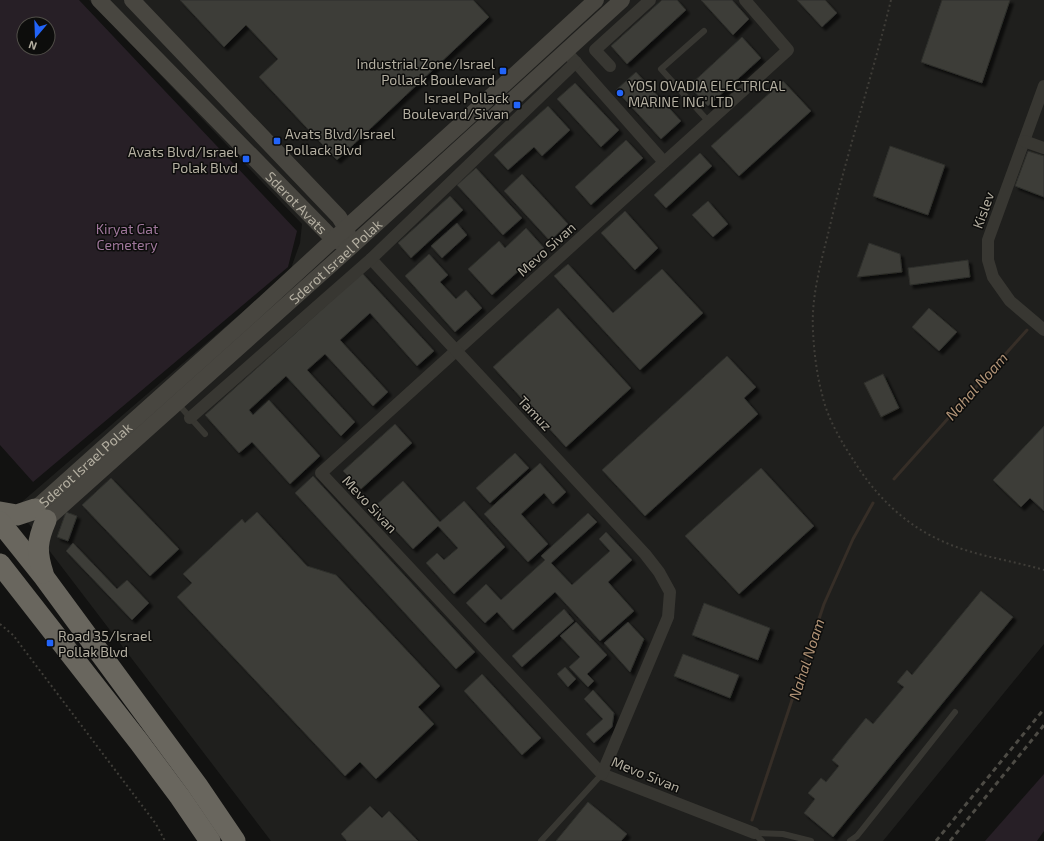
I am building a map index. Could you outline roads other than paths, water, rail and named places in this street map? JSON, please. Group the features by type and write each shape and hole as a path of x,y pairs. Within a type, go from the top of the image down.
{"highway":[{"path":"0,512 17,515 40,515 41,533 38,545 38,554 44,577"},
{"path":"0,522 44,577 197,785 235,841"},
{"path":"4,571 139,742 180,797 210,841"}],"street":[{"name":"Sderot Avats","path":"99,0 329,235 352,246"},
{"name":"Sderot Avats","path":"132,0 338,218 346,228 352,246"},
{"name":"Sderot Israel Polak","path":"40,515 166,391 322,251 329,235 346,228 596,0"},
{"name":"Sderot Israel Polak","path":"40,515 177,403 352,246 571,57 622,0"},
{"path":"610,66 595,50 650,0"},
{"name":"Mevo Sivan","path":"745,0 788,50 322,473 602,774 758,837"},
{"path":"554,39 664,162"},
{"path":"190,418 371,259 571,57"},
{"name":"Kislev","path":"1044,86 988,240 988,260 993,277 1010,301 1044,330"},
{"path":"1024,141 1044,148"},
{"name":"Tamuz","path":"371,259 645,554 659,572 670,592 668,617 602,774"}],"lane":[{"path":"704,31 661,69 709,122"},
{"path":"166,391 205,434"},
{"path":"850,841 866,826 955,712"},
{"path":"541,841 602,774"},
{"path":"758,837 783,834 811,841"}],"waterway":[{"name":"Nahal Noam","path":"894,479 1027,330"},
{"name":"Nahal Noam","path":"752,820 824,604 853,539 873,503"}],"railway":[{"path":"936,841 1044,709"},
{"path":"950,841 1044,725"}],"place":[{"name":"Industrial Zone/Israel Pollack Boulevard","path":"503,71"},
{"name":"YOSI OVADIA ELECTRICAL MARINE ING' LTD","path":"620,93"},
{"name":"Israel Pollack Boulevard/Sivan","path":"517,105"},
{"name":"Avats Blvd/Israel Pollack Blvd","path":"277,141"},
{"name":"Avats Blvd/Israel Polak Blvd","path":"246,159"},
{"name":"Road 35/Israel Pollak Blvd","path":"50,643"}],"park label":[{"name":"Kiryat Gat Cemetery","path":"127,236"}]}
